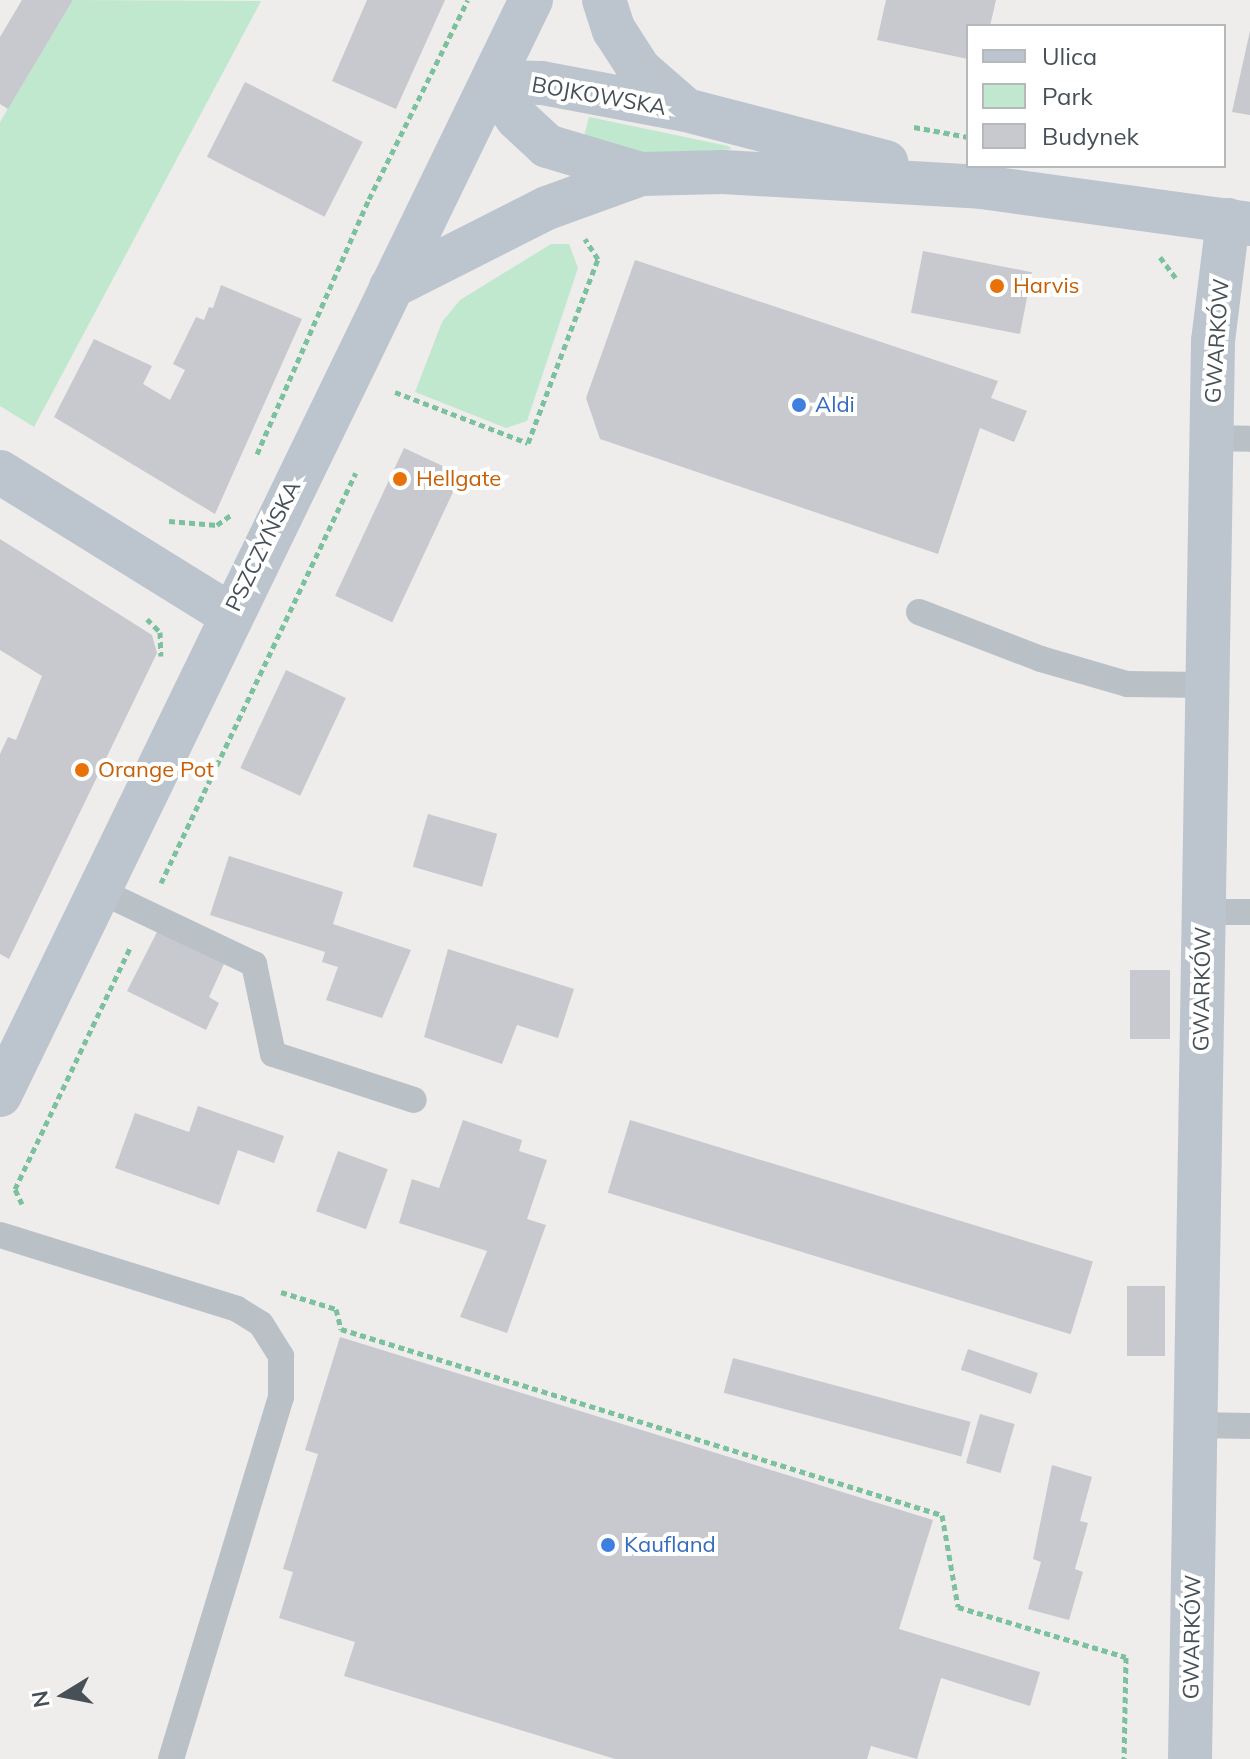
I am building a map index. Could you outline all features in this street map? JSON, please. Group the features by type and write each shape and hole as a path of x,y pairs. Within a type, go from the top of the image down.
{"street":[{"name":"PSZCZYŃSKA","path":"0,1095 229,614 531,0"},
{"path":"604,0 614,30 639,69 686,110"},
{"name":"BOJKOWSKA","path":"492,82 542,83 686,110 981,187"},
{"name":"BOJKOWSKA","path":"492,82 517,118 547,146 641,174 723,172 981,187 1239,222"},
{"path":"391,287 547,208 641,174"},
{"name":"GWARKÓW","path":"1190,1759 1206,685 1230,439 1213,341 1239,222"},
{"path":"0,472 229,614"}],"lane":[{"path":"919,612 1041,659 1127,684 1206,685"},
{"path":"98,890 254,964 273,1054 414,1100"},
{"path":"1203,912 1250,912"},
{"path":"0,1235 27,1246 237,1309 261,1324 281,1356 281,1397 171,1759"},
{"path":"1195,1425 1250,1426"}],"path":[{"path":"252,466 369,199 468,0"},
{"path":"902,125 966,137"},
{"path":"1145,255 1160,257 1183,286"},
{"path":"395,392 528,443 598,259"},
{"path":"388,405 401,379"},
{"path":"27,1246 35,1217 15,1189 363,459"},
{"path":"184,532 188,525 217,525 235,504"},
{"path":"136,608 160,632 158,669"},
{"path":"276,1291 336,1309 341,1329 942,1515 958,1607 1126,1657 1124,1759"}],"green space":[{"path":"73,0 261,1 34,427 0,406 0,122"},
{"path":"589,117 732,149 656,157 583,140"},
{"path":"551,244 569,244 578,268 527,421 506,428 415,392 442,322 460,300"}],"building":[{"path":"22,0 73,0 8,109 0,104 0,37"},
{"path":"367,0 445,0 396,109 332,81"},
{"path":"886,0 996,0 990,24 966,24 966,59 877,40"},
{"path":"1250,31 1250,115 1232,112"},
{"path":"245,82 363,142 324,217 207,157"},
{"path":"923,251 1032,272 1020,334 911,313"},
{"name":"Aldi","path":"635,260 998,381 991,398 1027,411 1014,442 980,428 938,554 600,439 586,398"},
{"path":"221,285 302,319 215,514 54,417 94,339 152,366 143,384 170,400 185,370 173,364 196,317 204,320 209,307 213,308"},
{"path":"404,448 461,475 392,622 335,596"},
{"path":"0,539 152,635 157,653 9,959 0,954 0,754 8,737 16,740 42,676 0,650"},
{"path":"286,670 346,698 300,796 240,768"},
{"path":"428,814 497,834 482,887 413,867"},
{"path":"229,856 343,892 333,924 411,950 382,1018 326,1000 338,967 322,962 325,952 210,915"},
{"path":"158,930 224,964 209,997 219,1003 206,1030 127,991"},
{"path":"448,949 574,989 558,1038 517,1025 502,1064 424,1037"},
{"path":"1130,970 1170,970 1170,1039 1130,1039"},
{"path":"198,1106 284,1136 274,1163 238,1150 219,1205 115,1168 135,1113 189,1132"},
{"path":"463,1120 522,1140 519,1151 547,1160 527,1219 546,1225 507,1333 460,1317 487,1251 399,1223 412,1179 439,1188"},
{"path":"630,1120 1093,1262 1071,1334 608,1193"},
{"path":"338,1151 388,1169 366,1229 316,1211"},
{"path":"1127,1286 1165,1286 1165,1356 1127,1356"},
{"name":"Kaufland","path":"340,1337 933,1520 899,1629 1040,1672 1030,1706 941,1678 917,1759 871,1746 867,1759 615,1759 344,1676 355,1642 279,1618 293,1572 283,1569 318,1454 305,1450"},
{"path":"968,1349 1038,1373 1031,1394 961,1370"},
{"path":"733,1358 971,1422 961,1456 724,1393"},
{"path":"980,1414 1015,1424 1001,1473 966,1463"},
{"path":"1052,1465 1092,1477 1080,1521 1088,1523 1075,1569 1083,1572 1069,1620 1028,1609 1041,1562 1033,1559"}],"place":[{"name":"Harvis","path":"997,286"},
{"name":"Aldi","path":"799,405"},
{"name":"Hellgate","path":"400,479"},
{"name":"Orange Pot","path":"82,770"},
{"name":"Kaufland","path":"608,1545"}]}
